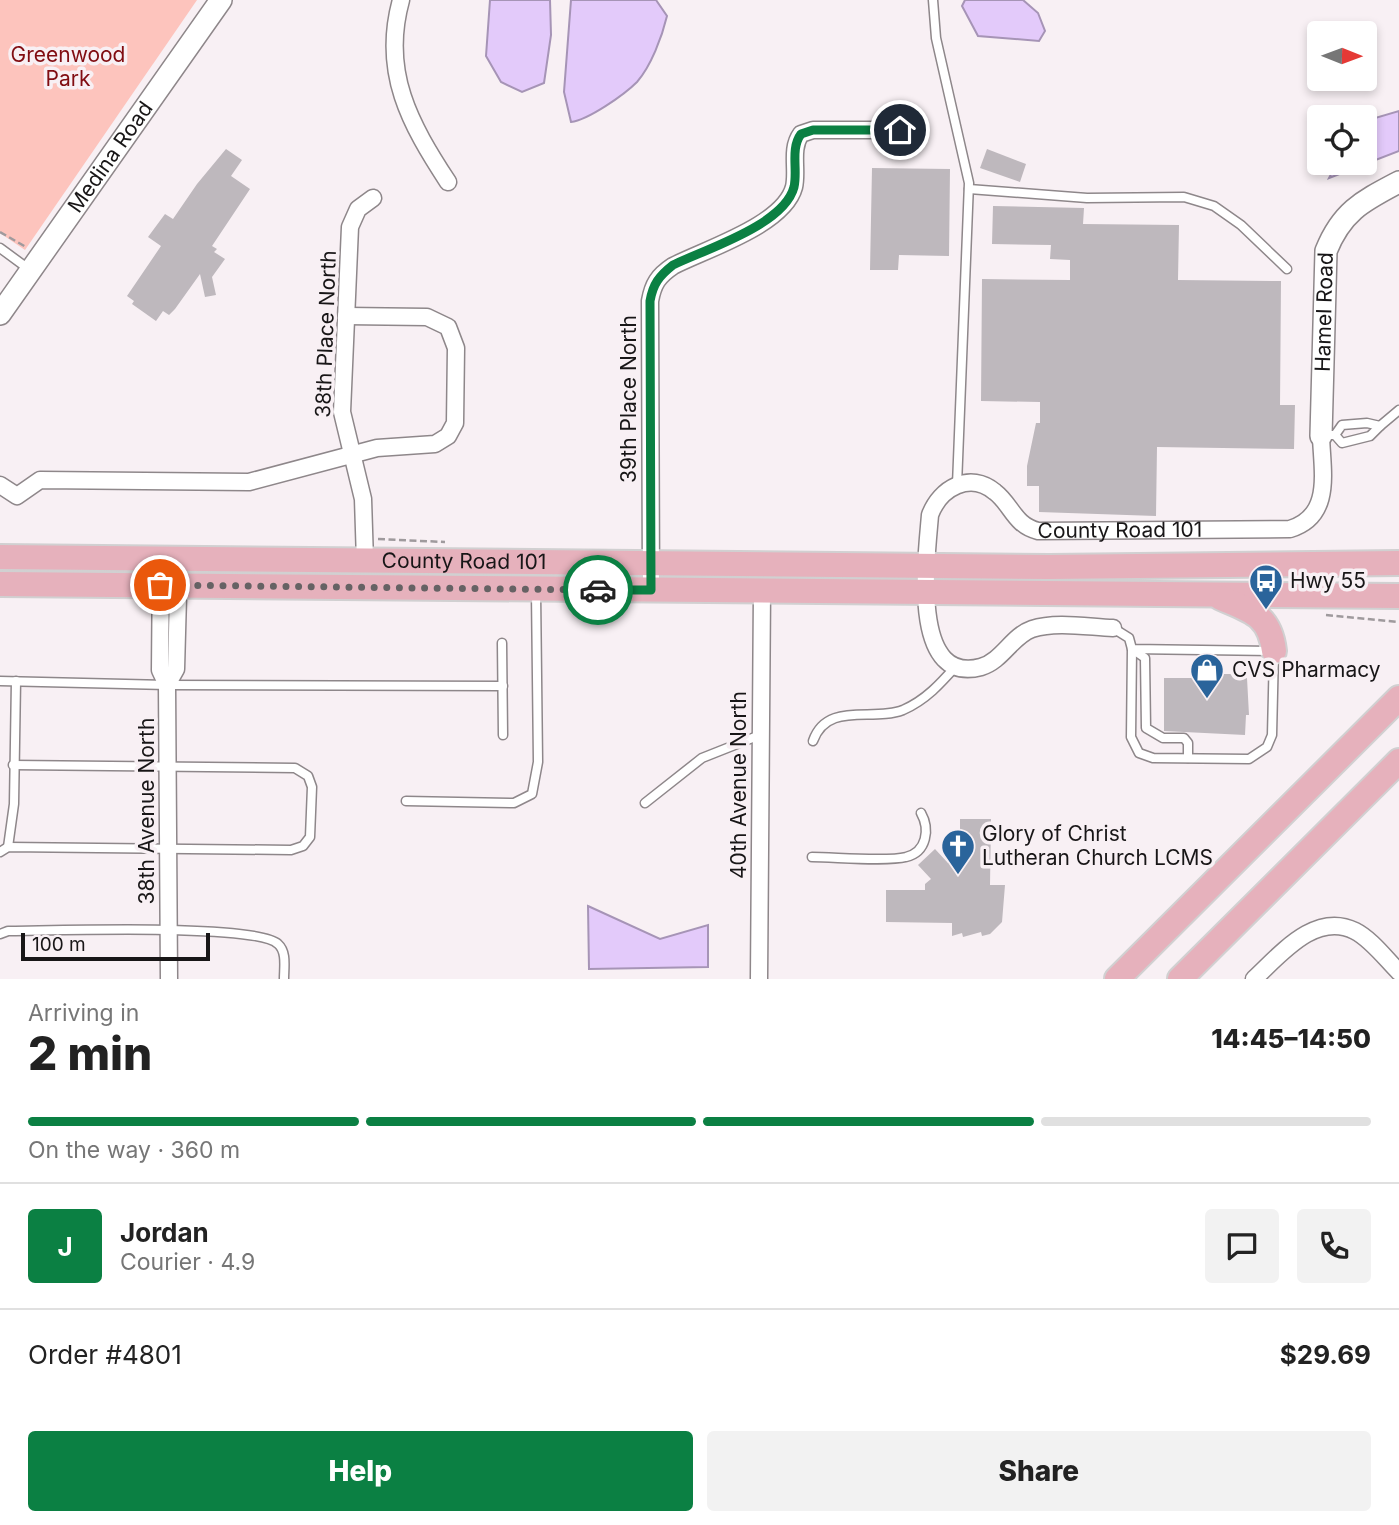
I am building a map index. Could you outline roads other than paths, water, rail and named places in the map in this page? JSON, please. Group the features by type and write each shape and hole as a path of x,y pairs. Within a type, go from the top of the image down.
{"main road":[{"name":"County Road 101","path":"0,557 928,566 1399,564"},
{"name":"County Road 101","path":"0,584 1399,596"},
{"path":"1214,595 1264,620 1273,635 1274,651"},
{"path":"1373,596 1399,606"},
{"path":"1116,979 1399,698"},
{"path":"1180,979 1399,761"}],"street":[{"name":"Medina Road","path":"0,314 221,0"},
{"path":"401,0 395,38 396,68 402,96 411,124 448,182"},
{"name":"39th Place North","path":"651,590 652,287 660,274 673,265 778,213 793,189 797,139 801,134 813,130 900,130"},
{"name":"Hamel Road","path":"1328,435 1326,251 1333,233 1356,204 1399,182"},
{"name":"38th Place North","path":"365,561 363,499 342,412 350,228 358,209 373,198"},
{"path":"0,485 17,496 40,480 249,482 390,446 435,444 448,436 455,422 456,348 449,327 438,320 346,316"},
{"name":"County Road 101","path":"957,485 974,483 995,491 1018,521 1038,531 1290,528 1310,519 1323,497 1328,435"},
{"path":"957,485 936,501 930,515 928,592 930,632 936,649 957,665 981,667 993,660 1021,634 1034,628 1112,628"},
{"name":"38th Avenue North","path":"169,979 167,685 160,670 170,560"},
{"name":"40th Avenue North","path":"759,979 762,591"},
{"path":"1254,979 1297,939 1330,925 1357,932 1399,972"}],"lane":[{"path":"933,0 936,38 969,189 957,485"},
{"path":"969,189 1087,198 1184,197 1214,206 1241,225 1287,269"},
{"path":"0,248 32,271"},
{"path":"1380,426 1367,423 1342,425 1328,435 1342,443 1370,436 1399,410"},
{"path":"406,801 514,803 532,793 538,762 536,589"},
{"path":"1112,628 1129,638 1132,649 1131,737 1134,746 1145,757 1249,759 1267,747 1272,735 1274,651 1132,649"},
{"path":"502,643 503,735"},
{"path":"1132,649 1145,659 1146,729 1163,738 1184,738 1188,743 1188,758"},
{"path":"813,741 821,727 838,716 886,715 924,699 957,665"},
{"path":"0,681 167,685 503,686"},
{"path":"13,765 295,768 307,776 312,787 310,837 303,846 291,850 4,850 13,804 13,765 16,681"},
{"path":"645,803 702,758 760,735"},
{"path":"812,857 908,857 923,845 926,834 920,813"},
{"path":"0,934 8,931 169,931 259,935 277,942 284,951 284,979"}],"place":[{"name":"Hwy 55","path":"1266,611"},
{"name":"CVS Pharmacy","path":"1207,700"},
{"name":"Glory of Christ Lutheran Church LCMS","path":"958,876"}],"park label":[{"name":"Greenwood Park","path":"68,67"}]}
